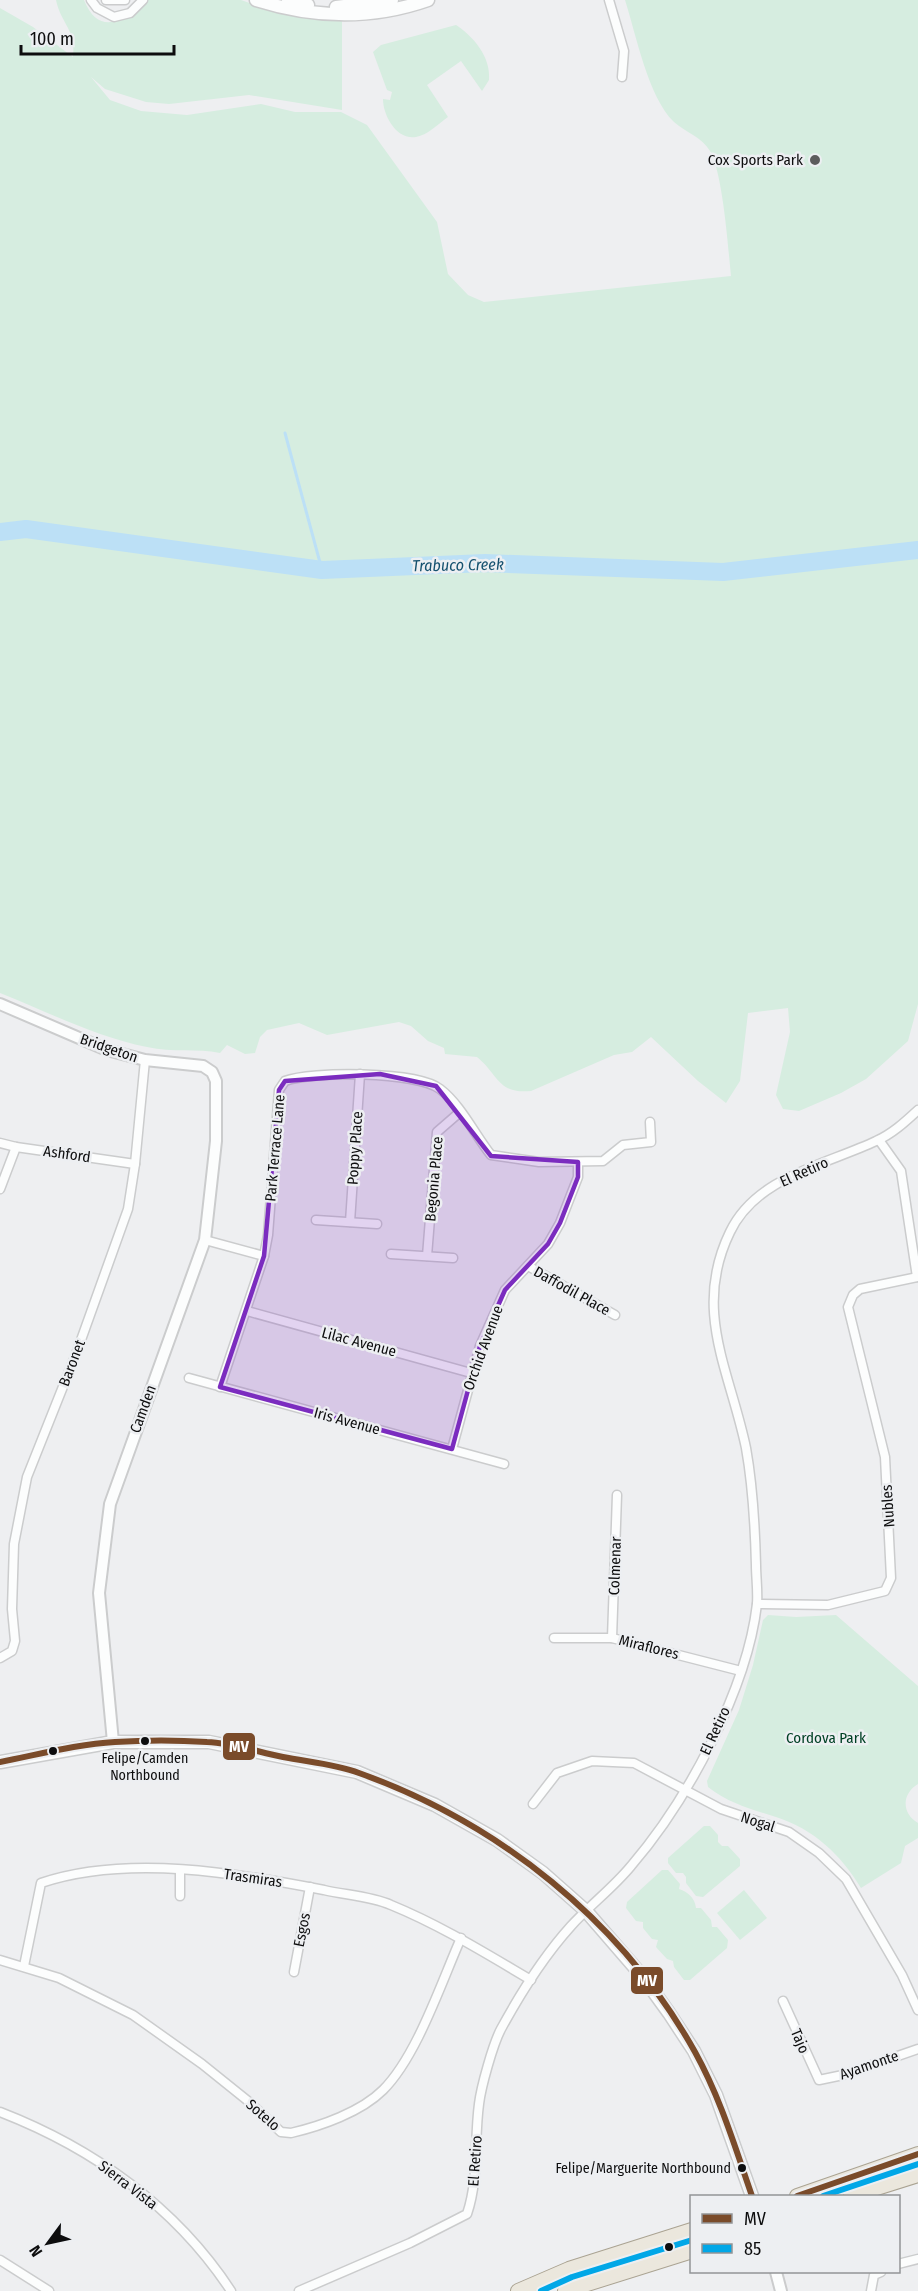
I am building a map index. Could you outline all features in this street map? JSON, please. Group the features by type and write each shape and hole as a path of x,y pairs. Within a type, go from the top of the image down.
{"main road":[{"path":"256,0 282,8 334,15 373,14 428,0"},
{"path":"288,0 322,8 392,0"},
{"path":"0,1762 113,1742 209,1742 357,1772 435,1805 497,1840 543,1873 586,1911 643,1977 694,2051 727,2122 752,2195"},
{"path":"799,2195 918,2154"},
{"path":"854,2195 918,2175"},
{"path":"518,2291 569,2269 690,2231"},
{"path":"565,2291 690,2252"}],"street":[{"path":"91,0 97,8 114,17 130,13 143,0"},
{"path":"106,0 125,0"},
{"path":"609,0 624,51 622,77"},
{"name":"Bridgeton","path":"0,1004 107,1050 145,1060 203,1066 212,1072 216,1081"},
{"name":"Baronet","path":"0,1658 12,1650 15,1641 12,1609 14,1544 27,1477 110,1263 128,1209 135,1164 145,1060"},
{"path":"360,1074 380,1074 436,1086 449,1096 491,1155 539,1162 603,1161 623,1145 649,1143 652,1140 650,1122"},
{"name":"Poppy Place","path":"350,1222 360,1074"},
{"name":"Park Terrace Lane","path":"220,1387 264,1256 268,1235 281,1085 289,1080 360,1074"},
{"name":"Camden","path":"113,1742 99,1593 110,1504 205,1240 216,1141 216,1081"},
{"name":"El Retiro","path":"299,2291 410,2243 467,2214 473,2197 479,2101 500,2032 531,1980 569,1928 631,1866 687,1789 719,1726 741,1671 757,1604 753,1486 745,1444 714,1325 714,1279 732,1227 758,1197 782,1180 879,1140 918,1110"},
{"name":"Begonia Place","path":"427,1256 437,1132 460,1112"},
{"path":"879,1140 901,1171 917,1277"},
{"name":"Ashford","path":"0,1143 135,1164"},
{"path":"0,1189 16,1147"},
{"name":"Orchid Avenue","path":"452,1449 471,1373 505,1290 548,1244 560,1223 578,1177 578,1162"},
{"path":"316,1220 377,1224"},
{"path":"205,1240 264,1256"},
{"path":"391,1254 453,1258"},
{"name":"Daffodil Place","path":"528,1266 615,1315"},
{"name":"Nubles","path":"757,1604 828,1605 885,1591 891,1578 885,1457 848,1307 853,1295 861,1289 917,1277"},
{"name":"Lilac Avenue","path":"247,1311 471,1373"},
{"name":"Iris Avenue","path":"189,1378 504,1464"},
{"name":"Colmenar","path":"612,1638 617,1495"},
{"name":"Miraflores","path":"554,1638 612,1638 741,1671"},
{"name":"Nogal","path":"533,1804 557,1773 592,1761 634,1763 721,1809 789,1833 819,1853 846,1879 902,1976 918,2010"},
{"name":"Trasmiras","path":"24,1966 41,1882 69,1874 115,1869 168,1868 180,1871 241,1874 388,1903 461,1938 531,1980"},
{"path":"180,1871 180,1896"},
{"name":"Esgos","path":"294,1972 310,1887"},
{"name":"Sotelo","path":"0,1960 59,1978 133,2015 202,2064 248,2101 281,2132 291,2133 358,2108 382,2091 404,2061 461,1938"},
{"name":"Tajo","path":"783,2001 819,2080"},
{"name":"Ayamonte","path":"819,2080 843,2075 918,2049"},
{"name":"Sierra Vista","path":"0,2112 29,2123 83,2151 137,2188 191,2240 231,2291"},
{"path":"900,2264 918,2259"},
{"path":"0,2260 49,2291"},
{"path":"776,2273 781,2291"},
{"path":"871,2291 874,2275 878,2273"}],"highlighted area":[{"path":"380,1074 436,1086 491,1156 578,1162 578,1177 560,1223 548,1244 505,1290 480,1346 452,1449 220,1387 264,1256 279,1090 285,1081"}],"green space":[{"path":"56,0 84,0 90,12 97,19 105,22 122,19 146,0 241,0 278,13 342,21 342,110 249,95 169,104 146,102 105,89 91,77 110,100 141,111 187,115 261,104 295,112 341,112 367,125 437,222 448,274 468,295 484,302 731,276 724,211 715,162 707,146 674,122 657,97 644,64 625,0 918,0 918,1004 908,1041 866,1079 841,1093 799,1111 783,1109 776,1095 790,1032 788,1008 748,1013 740,1081 726,1103 698,1081 651,1037 632,1052 614,1055 531,1091 520,1091 505,1086 477,1057 445,1054 444,1048 428,1041 411,1026 399,1022 327,1035 299,1023 267,1030 260,1037 255,1053 245,1054 227,1045 220,1053 166,1050 109,1037 0,993 0,8 33,27 73,57 70,33"},
{"path":"456,25 480,48 487,63 489,80 482,91 461,61 427,85 448,117 420,136 402,135 392,125 385,112 383,99 390,100 392,92 387,90 373,52 381,45"},
{"name":"Cordova Park","path":"768,1615 796,1617 836,1615 918,1686 918,1784 912,1788 906,1798 906,1809 918,1823 918,1838 905,1846 901,1863 861,1888 845,1865 814,1836 790,1822 733,1802 708,1787 707,1781 739,1710 753,1665 763,1620"},
{"path":"704,1826 710,1826 718,1835 718,1842 722,1846 728,1846 740,1859 740,1866 703,1897 696,1896 686,1883 686,1877 683,1873 676,1873 668,1863 668,1858"},
{"path":"662,1870 668,1870 680,1884 679,1889 690,1896 696,1908 701,1908 711,1920 712,1927 717,1927 728,1940 727,1948 690,1980 684,1980 674,1967 673,1961 667,1959 656,1947 658,1940 652,1939 643,1928 643,1922 636,1921 626,1908 627,1902"},
{"path":"744,1890 767,1918 740,1940 717,1913"}],"waterway":[{"path":"285,433 322,570"},
{"name":"Trabuco Creek","path":"0,532 26,529 322,570 485,563 723,572 918,550"}],"transit line":[{"name":"MV","path":"0,1762 101,1743 161,1740 216,1743 350,1770 411,1794 460,1819 508,1849 552,1882 594,1919 631,1960 665,2004 704,2069 726,2122 752,2195"},
{"name":"MV","path":"800,2195 918,2154"},
{"name":"85","path":"826,2195 918,2164"},
{"name":"85","path":"541,2291 572,2277 690,2241"}],"place":[{"name":"Cox Sports Park","path":"815,160"},
{"name":"Felipe/Camden Northbound","path":"145,1741"},
{"name":"Felipe/Marguerite Northbound","path":"742,2168"}]}
